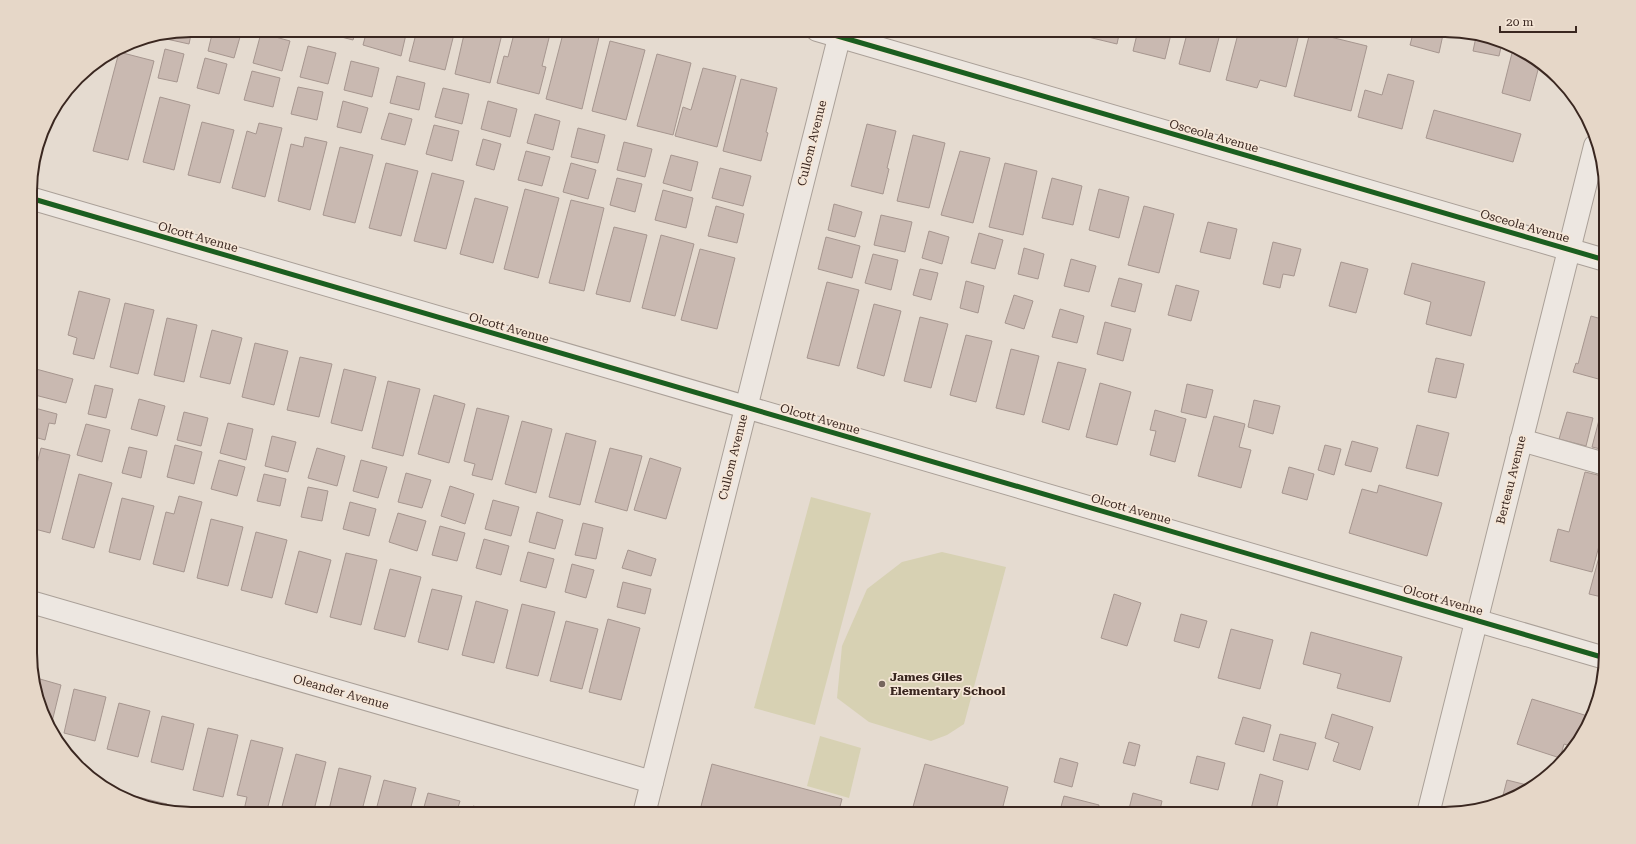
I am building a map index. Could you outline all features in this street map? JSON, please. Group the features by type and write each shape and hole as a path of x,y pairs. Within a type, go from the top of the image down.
{"street":[{"name":"Cullom Avenue","path":"646,807 839,37"},
{"name":"Osceola Avenue","path":"853,37 1599,258"},
{"name":"Berteau Avenue","path":"1430,807 1594,153"},
{"name":"Olcott Avenue","path":"37,200 1599,656"},
{"path":"1522,440 1599,462"},
{"name":"Oleander Avenue","path":"37,604 652,782"}],"shaded area":[{"path":"811,497 871,513 815,725 754,708"},
{"path":"942,552 1006,567 964,724 947,735 931,741 869,722 837,698 842,646 867,589 902,562"},
{"path":"820,736 861,748 849,798 807,786"}],"building":[{"path":"190,37 189,44 166,39"},
{"path":"211,37 240,37 234,58 208,51"},
{"path":"260,37 276,37 290,41 282,71 253,63"},
{"path":"341,37 354,37 353,40"},
{"path":"365,37 405,37 401,56 363,45"},
{"path":"415,37 453,37 445,70 409,61"},
{"path":"463,37 501,37 490,83 455,74"},
{"path":"513,37 549,37 542,66 546,67 539,94 497,83 504,56 508,57"},
{"path":"562,37 599,37 582,109 546,99"},
{"path":"1088,37 1118,37 1117,44"},
{"path":"1136,37 1170,37 1165,59 1133,51"},
{"path":"1186,37 1219,37 1210,72 1179,64"},
{"path":"1237,37 1298,37 1286,87 1260,80 1257,88 1226,80"},
{"path":"1309,37 1330,37 1367,46 1351,111 1294,96"},
{"path":"1412,37 1442,37 1439,53 1410,45"},
{"path":"1475,40 1501,48 1499,56 1473,51"},
{"path":"610,41 645,50 626,120 592,111"},
{"path":"308,46 336,53 328,84 300,77"},
{"path":"165,49 184,54 177,82 158,78"},
{"path":"123,53 154,61 128,160 93,151 118,56"},
{"path":"1512,53 1538,68 1530,101 1502,93"},
{"path":"657,54 691,63 673,135 637,126"},
{"path":"205,58 227,64 219,94 197,88"},
{"path":"351,61 379,68 372,97 344,90"},
{"path":"703,68 736,76 717,147 675,136 683,107 691,110"},
{"path":"252,71 280,78 273,107 244,100"},
{"path":"1388,74 1414,81 1402,129 1358,117 1365,90 1382,95"},
{"path":"397,76 425,83 419,110 390,103"},
{"path":"741,79 777,88 766,132 768,133 761,161 723,151"},
{"path":"298,87 323,92 317,120 291,114"},
{"path":"443,88 469,94 462,124 435,117"},
{"path":"160,97 190,105 174,170 143,162"},
{"path":"343,101 368,108 361,133 337,127"},
{"path":"488,101 517,109 510,137 481,129"},
{"path":"1434,110 1521,134 1513,162 1426,138"},
{"path":"389,113 412,119 405,145 381,139"},
{"path":"535,114 560,121 553,150 527,143"},
{"path":"202,122 234,130 220,183 188,175"},
{"path":"259,123 282,128 265,197 232,188 247,131 256,134"},
{"path":"867,124 896,131 887,168 889,169 883,194 851,186"},
{"path":"434,125 459,131 452,161 426,154"},
{"path":"578,128 605,135 598,163 571,157"},
{"path":"913,135 945,143 929,208 897,201"},
{"path":"305,137 327,142 310,210 278,201 291,144 303,147"},
{"path":"483,139 501,144 494,170 476,165"},
{"path":"624,142 652,149 645,177 617,170"},
{"path":"340,147 373,155 355,223 323,215"},
{"path":"526,151 550,157 542,186 518,180"},
{"path":"960,151 990,158 973,223 941,215"},
{"path":"671,155 698,162 691,191 663,183"},
{"path":"386,163 418,171 401,236 369,228"},
{"path":"571,163 596,170 588,199 563,192"},
{"path":"1005,163 1037,171 1023,235 989,227"},
{"path":"720,168 751,176 743,206 712,198"},
{"path":"432,173 464,181 446,249 414,241"},
{"path":"617,178 642,184 635,212 610,205"},
{"path":"1052,178 1082,186 1073,225 1042,218"},
{"path":"525,189 559,198 538,278 504,269"},
{"path":"1099,189 1129,197 1119,238 1089,230"},
{"path":"663,190 693,198 686,228 655,220"},
{"path":"475,198 508,207 493,263 460,254"},
{"path":"571,200 604,208 584,291 549,283"},
{"path":"834,204 862,212 855,237 828,230"},
{"path":"716,206 744,214 737,243 708,236"},
{"path":"1144,206 1174,214 1159,273 1128,265"},
{"path":"881,215 912,222 905,252 874,245"},
{"path":"1208,222 1237,229 1230,259 1200,252"},
{"path":"614,227 647,235 630,302 596,294"},
{"path":"929,231 949,237 942,264 922,258"},
{"path":"979,233 1003,240 995,269 971,263"},
{"path":"661,235 694,244 675,316 642,308"},
{"path":"826,237 860,246 852,278 818,269"},
{"path":"1273,242 1301,249 1294,276 1283,274 1280,288 1263,284"},
{"path":"1024,248 1044,254 1038,279 1018,274"},
{"path":"700,249 735,258 717,329 681,320"},
{"path":"873,254 898,260 891,290 865,283"},
{"path":"1071,259 1096,266 1089,292 1064,286"},
{"path":"1341,262 1368,269 1356,313 1329,306"},
{"path":"1412,263 1485,282 1471,336 1426,324 1431,302 1404,294"},
{"path":"920,269 938,273 931,300 913,295"},
{"path":"1119,278 1142,284 1135,312 1111,306"},
{"path":"966,281 984,286 978,313 960,308"},
{"path":"827,282 859,290 839,366 807,358"},
{"path":"1176,285 1199,291 1191,321 1168,315"},
{"path":"79,291 110,299 94,359 73,354 77,338 68,335"},
{"path":"1014,295 1033,301 1024,329 1005,323"},
{"path":"125,303 154,310 138,374 110,367"},
{"path":"874,304 901,311 884,376 857,368"},
{"path":"1060,309 1084,316 1077,343 1052,337"},
{"path":"1591,316 1599,318 1599,379 1573,372 1576,363 1578,364"},
{"path":"920,317 948,324 931,388 904,381"},
{"path":"167,318 197,325 184,382 154,375"},
{"path":"1105,322 1131,329 1123,361 1097,354"},
{"path":"212,330 242,338 230,384 200,377"},
{"path":"966,335 992,341 976,402 950,395"},
{"path":"255,343 288,351 274,405 242,397"},
{"path":"1011,349 1039,356 1024,415 996,408"},
{"path":"300,357 332,364 319,417 287,410"},
{"path":"1436,358 1464,364 1456,398 1428,392"},
{"path":"1058,362 1086,369 1069,430 1042,422"},
{"path":"37,369 73,379 66,403 37,396"},
{"path":"344,369 376,377 362,431 331,423"},
{"path":"388,381 420,389 403,456 372,448"},
{"path":"1100,383 1131,392 1117,445 1086,437"},
{"path":"1187,384 1213,390 1206,418 1181,412"},
{"path":"95,385 113,389 106,418 88,414"},
{"path":"434,395 465,404 449,463 418,454"},
{"path":"139,399 165,406 157,436 131,429"},
{"path":"1254,400 1280,406 1273,434 1248,427"},
{"path":"477,408 509,416 492,480 472,475 475,464 464,461"},
{"path":"37,409 57,414 55,424 49,423 45,440 37,438"},
{"path":"1155,410 1186,419 1175,462 1150,455 1156,431 1150,430"},
{"path":"184,412 208,418 201,446 177,440"},
{"path":"1567,412 1593,418 1586,446 1559,439"},
{"path":"1214,416 1245,424 1239,447 1251,450 1241,488 1198,476"},
{"path":"1599,420 1599,449 1592,447"},
{"path":"522,421 552,429 536,493 505,484"},
{"path":"228,423 253,429 246,460 220,453"},
{"path":"86,424 110,430 102,462 77,455"},
{"path":"1417,425 1449,433 1438,476 1406,468"},
{"path":"566,433 596,441 580,505 549,497"},
{"path":"272,436 296,442 288,472 265,466"},
{"path":"1352,441 1378,448 1371,472 1345,465"},
{"path":"175,445 202,452 194,484 167,477"},
{"path":"1325,445 1341,449 1334,475 1318,470"},
{"path":"129,447 147,451 141,478 122,473"},
{"path":"41,448 70,455 50,533 37,530 37,464"},
{"path":"317,448 345,456 337,486 308,478"},
{"path":"610,448 642,456 627,511 595,502"},
{"path":"650,458 681,468 666,519 634,510"},
{"path":"219,460 245,467 237,496 211,489"},
{"path":"361,460 387,467 378,498 353,491"},
{"path":"1289,467 1314,474 1307,500 1282,493"},
{"path":"1585,472 1599,475 1599,546 1592,572 1550,561 1558,529 1569,532"},
{"path":"406,473 431,480 422,508 398,502"},
{"path":"79,474 112,483 94,548 62,539"},
{"path":"264,474 286,479 280,506 257,501"},
{"path":"1379,485 1442,503 1427,556 1349,533 1362,489 1377,493"},
{"path":"450,486 474,494 465,524 441,516"},
{"path":"308,487 328,491 322,521 301,517"},
{"path":"179,496 202,502 184,572 153,564 166,512 174,514"},
{"path":"122,498 154,506 140,560 109,552"},
{"path":"493,500 519,507 511,536 485,529"},
{"path":"350,502 376,509 369,536 343,529"},
{"path":"537,512 563,520 555,549 529,542"},
{"path":"398,513 426,521 417,551 389,542"},
{"path":"211,519 243,527 228,586 197,578"},
{"path":"583,523 603,528 596,559 575,555"},
{"path":"440,526 465,533 457,561 432,555"},
{"path":"256,532 287,540 272,598 241,590"},
{"path":"484,539 509,546 501,575 476,568"},
{"path":"628,550 656,559 651,576 622,568"},
{"path":"299,551 331,560 317,613 285,604"},
{"path":"528,552 554,559 546,588 520,581"},
{"path":"346,553 377,560 361,625 330,617"},
{"path":"1599,557 1599,596 1589,594"},
{"path":"572,564 594,570 586,598 565,592"},
{"path":"390,569 421,577 405,637 374,629"},
{"path":"623,582 651,589 645,614 617,607"},
{"path":"432,589 462,596 448,650 418,642"},
{"path":"1114,594 1141,603 1127,646 1101,638"},
{"path":"476,601 508,610 494,663 462,655"},
{"path":"522,604 555,612 538,676 506,668"},
{"path":"1181,614 1207,621 1199,648 1174,641"},
{"path":"608,619 640,628 621,700 589,692"},
{"path":"566,621 598,629 582,689 550,681"},
{"path":"1231,629 1273,640 1260,689 1218,678"},
{"path":"1311,632 1402,657 1390,702 1337,688 1341,674 1303,664"},
{"path":"39,679 61,685 52,720 45,703"},
{"path":"74,689 106,697 95,741 64,733"},
{"path":"1532,699 1586,715 1568,745 1564,744 1561,755 1558,758 1517,744"},
{"path":"119,703 150,711 138,757 107,749"},
{"path":"1332,714 1373,727 1360,770 1333,761 1339,743 1325,738"},
{"path":"162,716 194,724 183,770 151,762"},
{"path":"1243,717 1271,725 1264,752 1235,744"},
{"path":"208,728 238,735 223,797 193,790"},
{"path":"1280,734 1316,743 1308,770 1273,760"},
{"path":"251,740 283,748 268,807 245,807 247,797 237,795"},
{"path":"1129,742 1140,745 1135,766 1123,763"},
{"path":"296,754 326,762 315,807 282,807"},
{"path":"1197,756 1225,763 1218,790 1190,783"},
{"path":"1060,758 1078,763 1072,787 1054,782"},
{"path":"712,764 842,799 840,807 701,807"},
{"path":"925,764 1008,787 1003,807 913,807"},
{"path":"339,768 371,776 363,807 330,807"},
{"path":"1260,774 1283,781 1277,807 1252,807"},
{"path":"384,780 416,788 411,807 377,807"},
{"path":"1507,780 1525,784 1513,791 1503,795"},
{"path":"428,793 460,801 458,807 424,807"},
{"path":"1133,793 1162,801 1161,807 1130,807"},
{"path":"135,796 167,804 151,802"},
{"path":"1064,796 1099,805 1099,807 1061,807"}],"cycle path":[{"path":"841,37 1599,258"},
{"path":"37,200 1599,656"}],"place":[{"name":"James Giles Elementary School","path":"882,684"}]}
